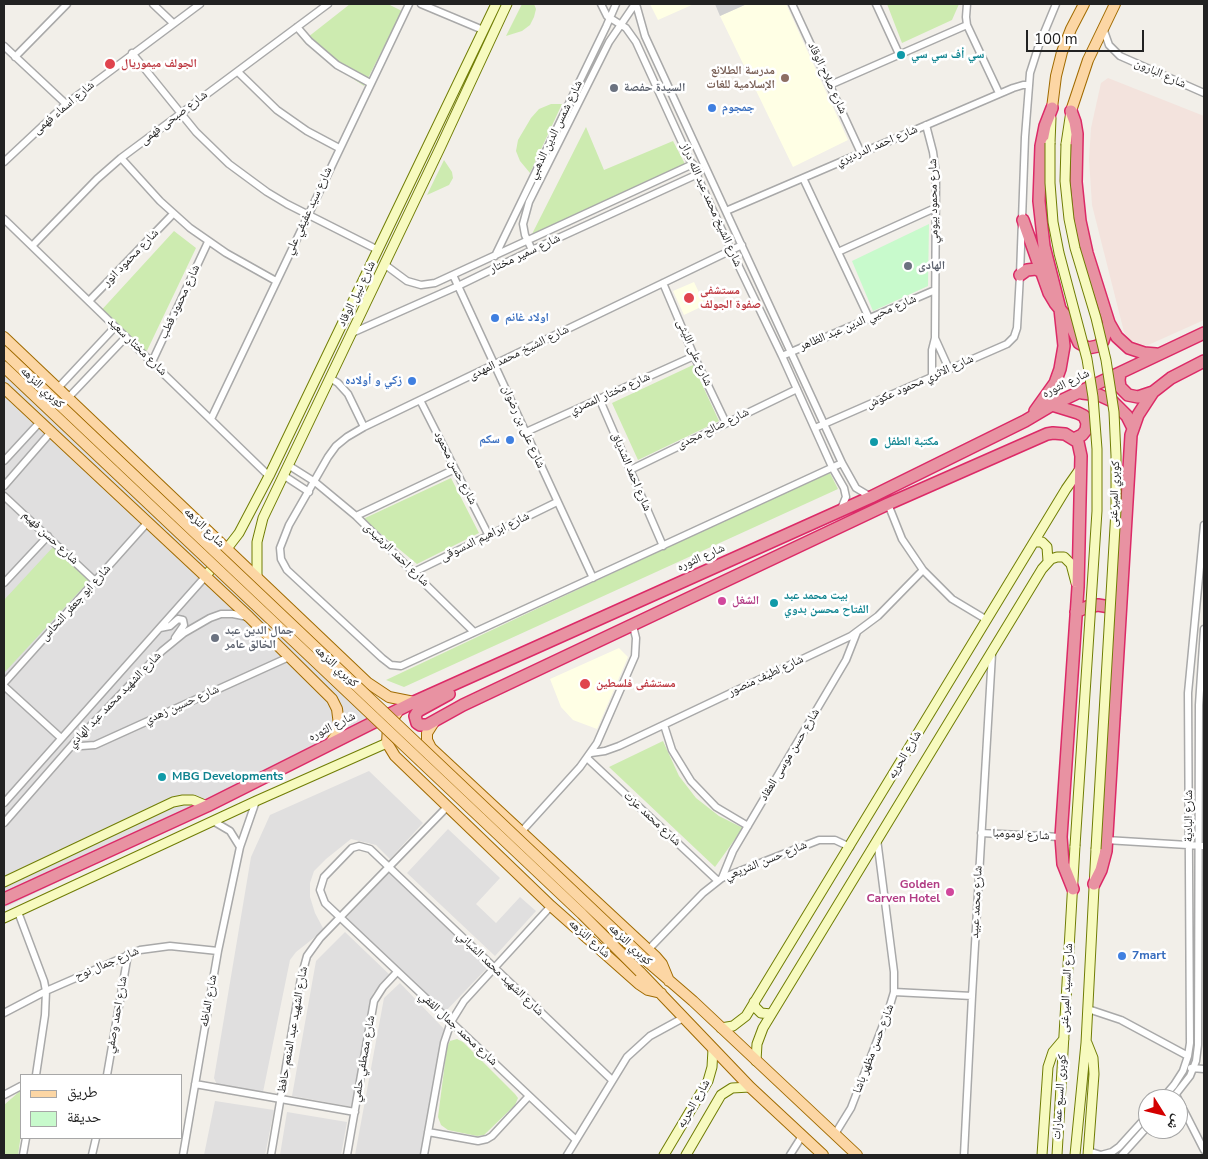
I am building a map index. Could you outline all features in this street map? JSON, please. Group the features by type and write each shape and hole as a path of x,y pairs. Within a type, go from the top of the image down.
{"highway":[{"path":"1030,417 1051,390 1064,354 1060,309 1044,246 1038,201 1044,126 1052,108"},
{"path":"1070,111 1075,122 1077,134 1076,182 1080,222 1089,260 1109,323 1117,338 1129,348 1144,353 1158,354"},
{"path":"1023,220 1051,297 1068,319 1077,340 1084,347 1091,348 1101,344 1109,323"},
{"path":"1020,275 1028,270 1040,271"},
{"name":"شارع الثوره","path":"4,899 207,806 414,702 871,496 1052,405 1204,333"},
{"path":"1120,373 1120,387 1128,395 1138,397 1153,392 1172,378 1204,361"},
{"path":"1094,884 1103,864 1106,840 1130,442 1133,428 1141,409 1153,392"},
{"path":"1078,393 1099,395 1112,401 1127,416 1133,428"},
{"path":"1052,405 1084,416 1087,423 1086,430 1082,435 1074,439"},
{"path":"463,680 454,692 416,712 416,721 424,726 434,722 462,706 888,504 1047,434 1059,433 1074,439 1080,448 1078,587 1061,837 1063,864 1073,889"},
{"path":"1076,612 1098,605 1110,607 1120,612"}],"main road":[{"path":"1052,108 1056,76 1062,52 1084,4"},
{"path":"1070,111 1085,68 1115,4"},
{"name":"شارع النزهه","path":"4,337 376,690 394,699 414,702"},
{"name":"كوبري النزهه","path":"4,352 669,981"},
{"name":"كوبري النزهه","path":"4,368 582,914 661,994"},
{"path":"4,388 147,524 249,617 332,699 337,708 339,725 336,735 330,744"},
{"path":"299,667 314,660 321,652 325,642"},
{"path":"387,743 388,726 400,709"},
{"path":"434,722 427,733 429,746 648,950 662,964 669,981 857,1155"},
{"name":"شارع النزهه","path":"387,743 395,756 444,805 551,906 639,984 648,990 661,994 750,1087 823,1155"},
{"path":"444,805 442,791 446,784 454,779 465,780"}],"street":[{"path":"15,57 67,4"},
{"path":"153,4 173,23"},
{"name":"شارع اسماء فهمى","path":"5,157 66,104 200,4"},
{"name":"شارع صبحى فهمى","path":"32,246 97,179 121,158 328,4"},
{"name":"شارع سيد عفيفي علي","path":"211,419 408,4"},
{"path":"421,4 482,30"},
{"name":"شارع نبيل الوقاد","path":"206,577 246,522 496,4"},
{"name":"شارع نبيل الوقاد","path":"257,578 256,549 260,527 507,4"},
{"path":"601,4 610,18"},
{"name":"شارع شمس الدين الذهبي","path":"495,256 616,4"},
{"name":"شارع شمس الدين الذهبي","path":"532,250 523,224 529,202 609,42 635,4"},
{"name":"شارع الشيخ محمد عبد الله دراز","path":"635,4 645,36 842,463 856,488 871,496"},
{"name":"شارع صلاح الوقاد","path":"792,4 861,153"},
{"path":"876,4 899,54"},
{"path":"967,4 967,25 999,94"},
{"path":"1020,275 1025,137 1029,85 1034,59 1056,4"},
{"name":"شارع الشيخ محمد عبد الله دراز","path":"610,18 629,30 636,42 698,174 731,250 845,492 845,501 841,510"},
{"path":"830,85 967,25"},
{"path":"297,27 330,60 353,75 370,83"},
{"name":"شارع البارون","path":"1103,27 1107,42 1120,56 1204,93"},
{"path":"4,46 66,104"},
{"path":"132,53 196,132 229,164 267,192 378,250"},
{"path":"238,72 277,110 307,131 340,148"},
{"name":"شارع احمد الدرديري","path":"726,211 1018,86 1029,85"},
{"path":"452,96 462,101"},
{"name":"كوبري الميرغنى","path":"1052,108 1050,183 1053,222 1061,261 1077,315 1087,359 1094,402 1098,454 1097,511 1075,846"},
{"name":"كوبري الميرغنى","path":"1070,111 1066,144 1065,182 1069,219 1106,360 1114,412 1116,456 1116,510 1096,849"},
{"name":"شارع محمود بيومي","path":"926,125 936,174 935,338 932,350 932,376"},
{"path":"121,158 174,214 208,242 276,281"},
{"name":"شارع سمير مختار","path":"384,264 407,281 421,285 436,283 693,164"},
{"name":"شارع سمير مختار","path":"352,333 458,286 698,174"},
{"path":"803,178 869,318"},
{"path":"522,198 529,202"},
{"path":"838,252 935,208"},
{"name":"شارع محمود انور","path":"89,301 174,214"},
{"name":"شارع مختار سعيد","path":"4,219 269,476"},
{"name":"شارع محمود قطب","path":"152,362 208,242"},
{"name":"شارع الشيخ محمد المهدى","path":"474,632 401,666 391,665 287,570 281,559 280,548 328,457 336,446 364,427 742,244"},
{"name":"شارع على بن رضوان","path":"453,275 593,578"},
{"name":"شارع الاثري محمود عكوش","path":"815,428 1007,344 1014,337 1017,328 1020,275"},
{"name":"شارع على الليثى","path":"663,283 694,356 726,423"},
{"name":"شارع محيي الدين عبد الظاهر","path":"782,356 935,290"},
{"path":"58,388 115,327"},
{"path":"68,398 126,337"},
{"name":"شارع محمود بيومي","path":"935,338 949,370"},
{"name":"شارع مختار المصري","path":"526,432 694,356"},
{"path":"330,378 338,383 348,394 364,427"},
{"name":"شارع صالح مجدى","path":"630,470 797,389"},
{"name":"شارع احمد الشدياق","path":"599,398 663,546"},
{"name":"شارع حسن محمود","path":"420,400 489,536"},
{"path":"4,461 40,422"},
{"path":"4,486 51,432"},
{"path":"474,632 842,463"},
{"name":"شارع احمد الرشيدى","path":"288,465 315,482 356,516 474,632"},
{"path":"356,516 455,469"},
{"name":"شارع الحريه","path":"721,1028 733,1026 746,1016 1066,489 1080,469"},
{"path":"283,475 309,492"},
{"name":"شارع حسن فهيم","path":"4,496 96,582"},
{"name":"شارع ابراهيم الدسوقى","path":"414,572 557,502"},
{"path":"888,504 902,539 923,570 952,599 987,620"},
{"path":"246,522 250,527 260,527"},
{"name":"شارع ابو جعفر النحاس","path":"4,684 147,524"},
{"name":"شارع البادية","path":"1171,1089 1178,1081 1185,1066 1190,1043 1188,702 1189,666 1204,525"},
{"path":"4,583 48,536"},
{"path":"1035,542 1042,542 1046,545 1049,550 1048,561 1057,557 1068,560 1078,587"},
{"name":"شارع الحريه","path":"756,1061 758,1040 771,1014 1048,561"},
{"name":"شارع لطيف منصور","path":"589,756 615,748 857,632 878,616 923,570"},
{"name":"شارع الشهيد محمد عبد الهادي","path":"4,803 206,577"},
{"path":"1197,595 1204,599"},
{"name":"شارع الشهيد محمد عبد الهادي","path":"4,823 74,743 162,651 184,633 210,618 221,614 249,617"},
{"path":"160,628 170,626 178,619 183,620 184,625 176,634 174,641"},
{"path":"522,831 589,756 602,733 635,656 637,643 633,626"},
{"name":"شارع البادية","path":"1180,1089 1193,1068 1198,1046 1204,629"},
{"name":"شارع حسن موسى العقاد","path":"720,879 748,826 844,664 852,649 857,632"},
{"name":"شارع محمد عبيد","path":"964,1155 981,833 994,648"},
{"name":"شارع حسين زهدي","path":"74,743 80,746 95,745 289,657"},
{"path":"4,684 61,738"},
{"path":"1188,702 1202,697"},
{"path":"664,725 672,750 691,782 716,807 748,826"},
{"path":"4,918 256,801 387,743"},
{"name":"شارع محمد عزت","path":"589,756 720,879"},
{"path":"4,882 173,802 193,800 207,806"},
{"name":"شارع الماظه","path":"183,1155 218,951 240,847 256,801"},
{"name":"شارع الشهيد عبد المنعم حافظ","path":"271,1155 304,963 315,944 444,805"},
{"path":"213,821 230,831 240,847"},
{"name":"شارع لومومبا","path":"981,833 1061,837"},
{"name":"شارع حسن الشريعي","path":"648,950 703,893 720,879 818,840 835,840 850,847"},
{"name":"شارع حسن مظهر باشا","path":"835,1134 853,1103 894,992 894,972 877,840"},
{"path":"1106,840 1202,846"},
{"path":"340,917 322,900 320,885 324,877 349,851 359,846 366,847 388,867"},
{"name":"شارع السيد الميرغنى","path":"1042,1155 1048,1067 1053,1052 1064,1039 1075,846"},
{"name":"شارع السيد الميرغنى","path":"1088,1153 1094,1074 1093,1058 1086,1043 1096,849"},
{"name":"شارع الشهيد محمد الشباني","path":"388,867 612,1080"},
{"path":"424,1155 445,1038 450,1022 460,1006 551,906"},
{"path":"18,912 44,980 46,991 46,1015 36,1074"},
{"name":"شارع محمد جمال الفقي","path":"340,917 576,1140"},
{"name":"شارع جمال نوح","path":"4,1013 46,991 128,954 164,946 218,951"},
{"name":"شارع احمد وصفي","path":"107,1074 128,954"},
{"name":"شارع مصطفي حلمي","path":"347,1155 374,1002 380,990 397,972"},
{"path":"894,992 972,996"},
{"path":"754,1002 755,1007 760,1013 771,1014"},
{"path":"1088,1010 1122,1020 1188,1056"},
{"path":"567,1155 622,1063 638,1046 656,1032 683,1018"},
{"name":"كوبرى السبع عمارات","path":"1057,1155 1064,1039"},
{"name":"كوبرى السبع عمارات","path":"1075,1155 1086,1043"},
{"name":"شارع الحريه","path":"664,1155 700,1096 711,1074 713,1049"},
{"path":"1185,1066 1204,1069"},
{"path":"196,1084 355,1112"},
{"path":"4,1095 20,1087"},
{"name":"شارع الحريه","path":"686,1155 721,1095 729,1089 736,1087 750,1087"},
{"path":"700,1096 710,1095 713,1098 714,1106"},
{"path":"428,1132 474,1140 487,1139 529,1096"},
{"path":"1188,1122 1204,1150"},
{"path":"1088,1153 1100,1155 1112,1152 1119,1148 1138,1126"},
{"path":"790,1155 802,1136"},
{"path":"1122,1155 1138,1137"},
{"path":"23,1155 26,1139"},
{"path":"92,1155 96,1139"}],"shaded area":[{"path":"650,4 694,4 658,20"},
{"path":"715,4 747,4 720,16"},
{"name":"مدرسة الطلائع الإسلامية للغات","path":"747,4 786,4 848,140 793,167 720,16"},
{"path":"1108,78 1204,116 1204,320 1146,346 1132,343 1124,332 1092,205 1089,159 1091,128 1101,83"},
{"name":"مستشفى صفوة الجولف","path":"694,282 705,305 684,315 673,291"},
{"path":"4,361 387,724 4,908"},
{"name":"مستشفى فلسطين","path":"619,648 628,657 597,729 573,720 561,707 550,679"},
{"path":"369,771 423,823 390,859 376,845 351,839 314,871 310,883 310,897 315,913 324,930 296,952 290,960 263,1092 217,1085 214,1078 251,857 270,815"},
{"path":"448,829 500,878 476,904 496,923 520,897 536,911 495,956 407,873"},
{"path":"389,872 488,967 444,1013 346,918"},
{"path":"345,932 391,976 373,993 353,1107 292,1096 316,961"},
{"path":"400,983 445,1030 423,1155 355,1155 384,998"},
{"path":"215,1101 274,1110 265,1155 204,1155"},
{"path":"287,1112 347,1122 341,1155 280,1155"}],"green space":[{"path":"350,4 388,4 402,11 364,86 334,66 303,41"},
{"path":"522,4 534,4 536,9 530,25 522,31 506,36"},
{"path":"887,4 959,4 952,20 902,43"},
{"path":"551,104 562,104 530,173 520,161 516,151 518,140 531,118 539,109"},
{"path":"586,127 604,170 673,141 685,164 532,234"},
{"path":"444,160 452,172 453,178 449,185 427,195"},
{"path":"929,224 928,286 873,311 852,261"},
{"path":"174,231 196,248 144,357 97,315"},
{"path":"693,365 719,421 638,460 612,403"},
{"path":"829,471 838,489 404,687 386,680"},
{"path":"451,478 479,533 417,564 363,519"},
{"path":"54,546 90,580 4,673 4,600"},
{"path":"663,741 679,776 696,798 719,816 743,828 715,867 609,767"},
{"path":"457,1039 463,1042 518,1098 515,1105 484,1135 477,1136 448,1130 441,1125 438,1117 447,1047 450,1041"},
{"path":"20,1091 20,1139 18,1155 4,1155 4,1105"}],"place":[{"name":"سي أف سي سي","path":"901,55"},
{"name":"الجولف ميموريال","path":"110,64"},
{"name":"مدرسة الطلائع الإسلامية للغات","path":"785,78"},
{"name":"السيدة حفصة","path":"614,88"},
{"name":"جمجوم","path":"712,108"},
{"name":"الهادى","path":"908,266"},
{"name":"مستشفى صفوة الجولف","path":"689,298"},
{"name":"اولاد غانم","path":"495,318"},
{"name":"زكي و أولاده","path":"412,381"},
{"name":"سكم","path":"510,440"},
{"name":"مكتبة الطفل","path":"874,442"},
{"name":"الشغل","path":"722,601"},
{"name":"بيت محمد عبد الفتاح محسن بدوي","path":"774,603"},
{"name":"جمال الدين عبد الخالق عامر","path":"215,638"},
{"name":"مستشفى فلسطين","path":"585,684"},
{"name":"MBG Developments","path":"162,777"},
{"name":"Golden Carven Hotel","path":"950,892"},
{"name":"7mart","path":"1122,956"}]}
